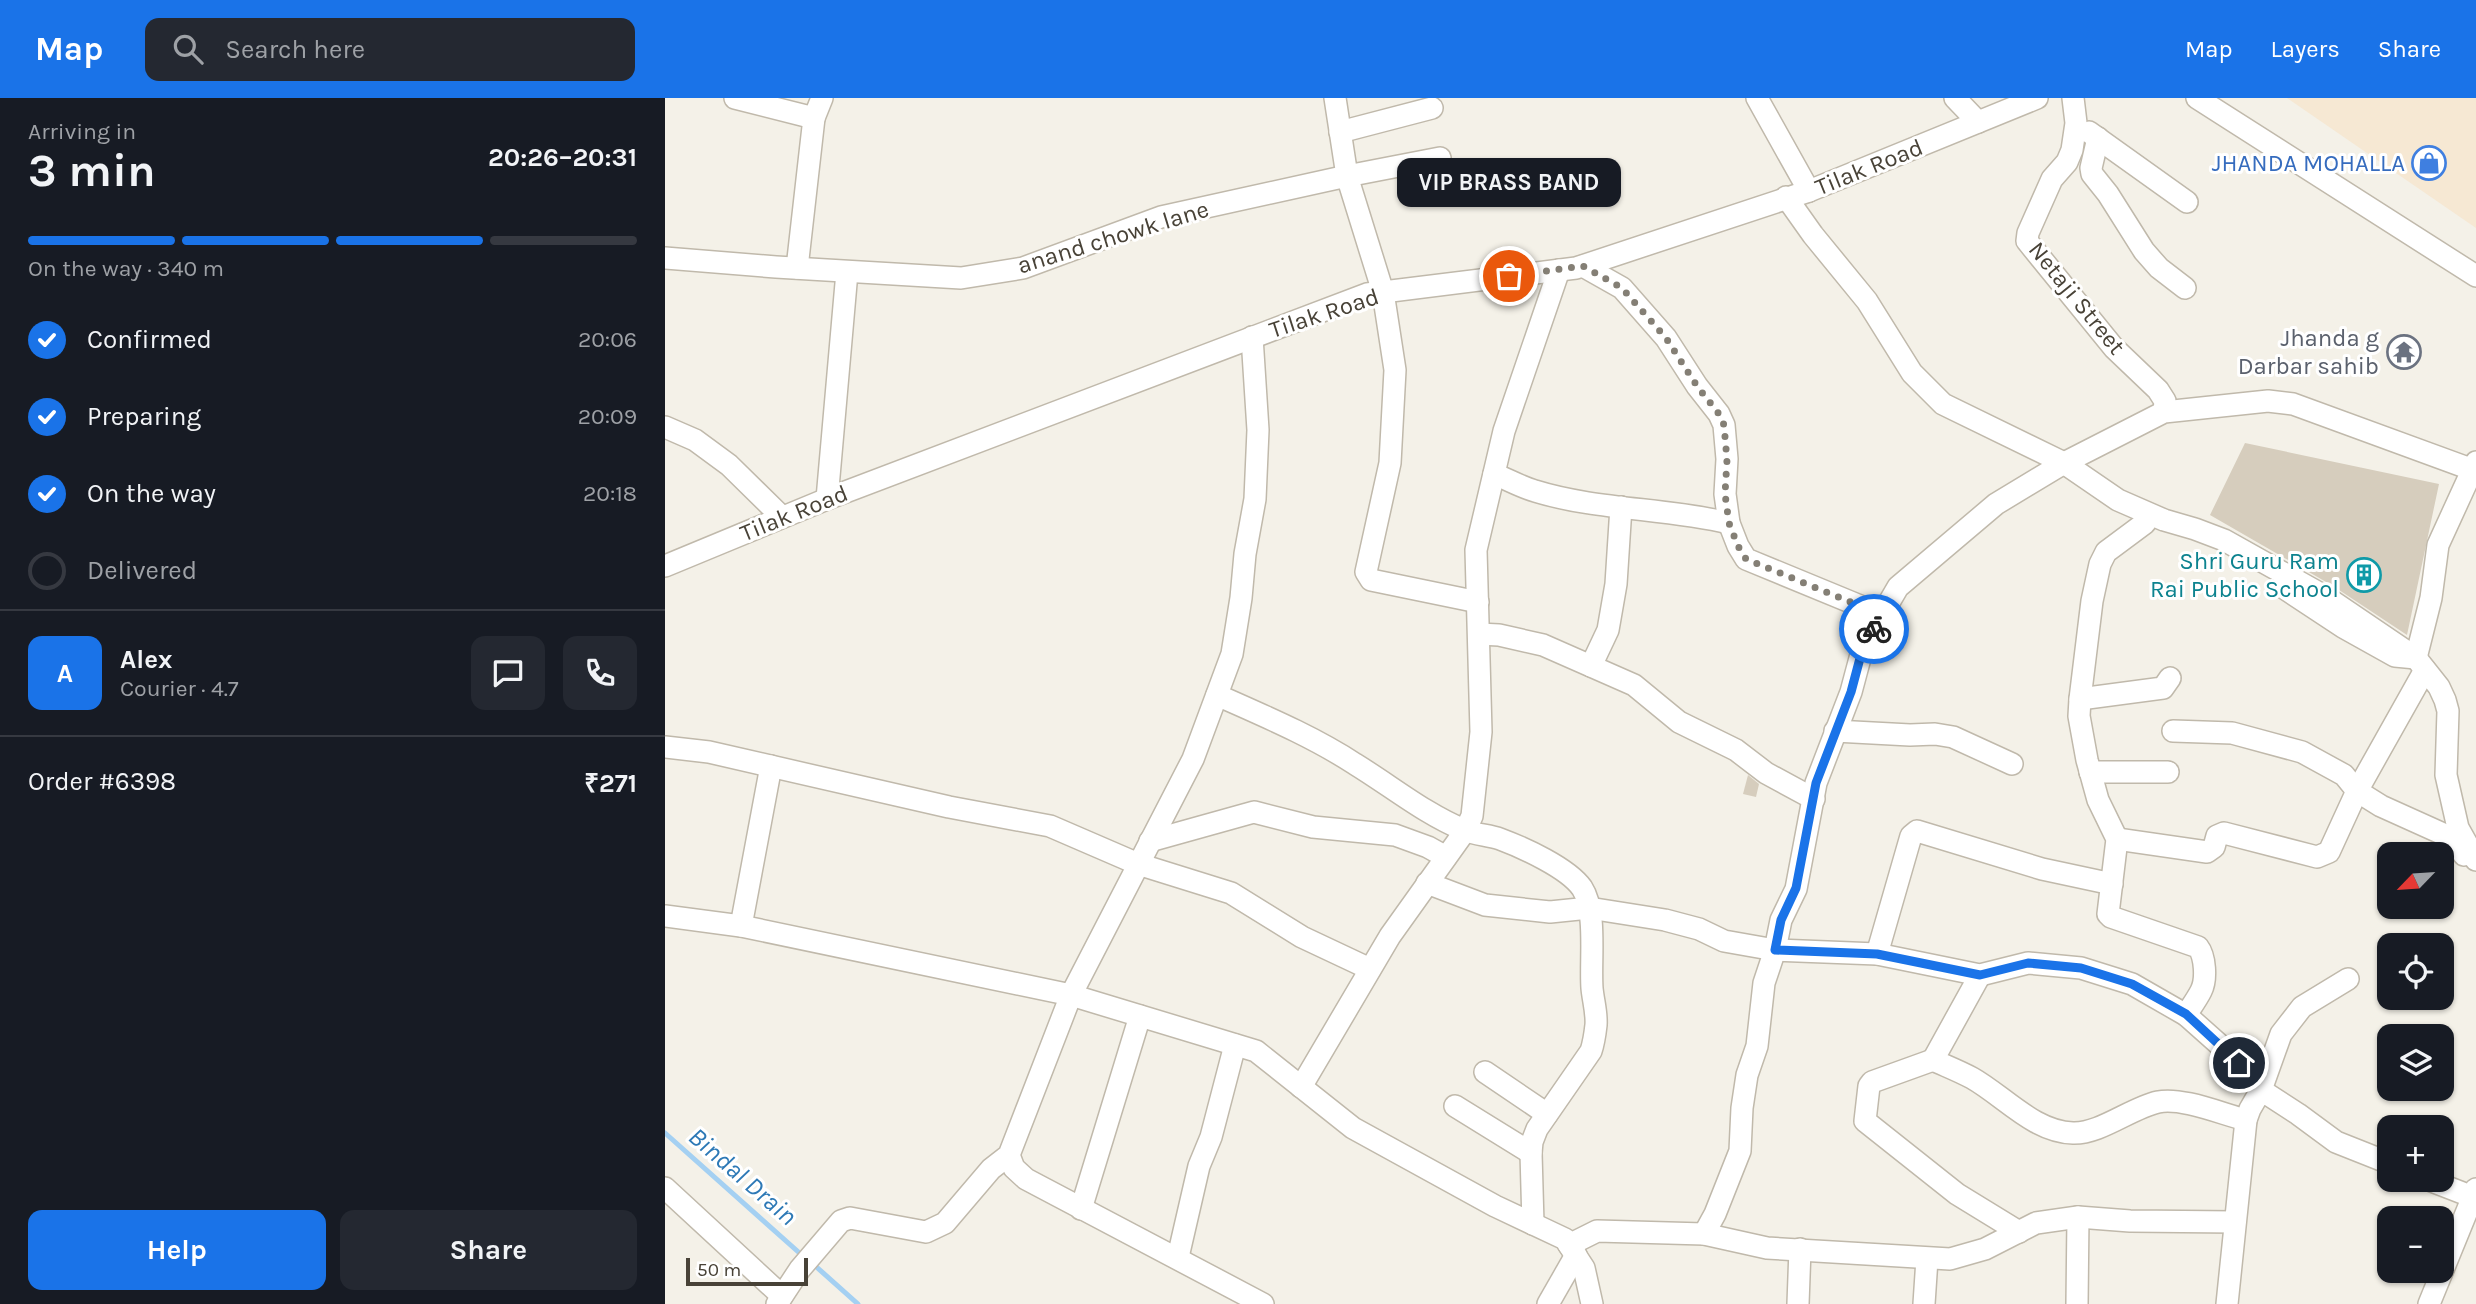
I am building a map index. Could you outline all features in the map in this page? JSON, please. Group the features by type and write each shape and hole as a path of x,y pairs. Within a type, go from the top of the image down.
{"street":[{"path":"735,98 814,118"},
{"path":"797,268 814,118 822,98"},
{"path":"1335,98 1347,176 1383,292 1395,370 1390,463 1367,576 1478,602"},
{"path":"1757,98 1809,191"},
{"path":"1955,98 1978,122"},
{"name":"Tilak Road","path":"665,566 827,499 1367,294 1583,266 1809,191 2037,98"},
{"name":"Netaji Street","path":"2073,98 2076,123 2072,150 2067,162 2052,179 2027,241 2113,348 2158,390 2165,401 2164,412"},
{"path":"2197,98 2476,276"},
{"path":"1340,132 1431,108"},
{"path":"2076,123 2187,202"},
{"path":"2098,138 2092,174 2144,251 2159,268 2185,289"},
{"name":"anand chowk lane","path":"665,258 961,278 1023,268 1161,217 1440,158"},
{"path":"1780,199 1867,301 1912,373 1943,404 2118,500 2236,547 2326,597 2421,664 2439,687 2445,700 2448,711 2446,775 2458,828 2476,860"},
{"path":"1583,266 1622,288 1666,338 1719,414 1724,425 1727,460 1725,494 1729,523 1746,559 1882,615"},
{"path":"1301,1087 1370,969 1465,831 1472,816 1481,732 1476,550 1504,431 1559,270"},
{"path":"827,499 847,272"},
{"path":"665,1188 780,1300 800,1269 837,1224 850,1219 926,1232 937,1228 945,1223 991,1169 1009,1156 1071,995 1193,759 1232,654 1255,499 1258,430 1252,337"},
{"path":"1704,1234 1740,1151 1741,1116 1748,1075 1757,1046 1764,983 1781,920 1796,888 1816,783 1851,692 1863,647 1898,587 1996,504 2058,467 2164,412 2268,401 2293,404 2475,467 2438,545 2421,664 2329,852 2317,857 2224,833 2217,836 2214,847 2207,852 2117,839"},
{"path":"665,427 695,440 729,465 782,517"},
{"path":"2058,467 2096,500 2145,523 2182,534 2232,556 2343,627 2388,652 2421,664"},
{"path":"1494,474 1535,491 1695,515 1729,523"},
{"path":"1591,666 1608,630 1616,584 1621,506"},
{"path":"2145,523 2106,552 2100,564 2092,601 2079,716 2098,800 2117,839 2108,911 2111,918 2200,950 2203,956 2203,985 2186,1014"},
{"path":"1479,634 1499,635 1543,645 1634,685 1679,722 1736,750 1766,773 1814,799"},
{"path":"2080,699 2163,688 2170,678"},
{"path":"1217,695 1297,731 1465,831 1500,839 1555,866 1573,877 1583,890 1589,908 1595,1038 1591,1051 1537,1129 1532,1142 1533,1224"},
{"path":"1835,731 1953,737 2012,764"},
{"path":"2173,731 2232,733 2302,752 2344,775 2357,791 2381,806 2452,838 2476,874"},
{"path":"665,747 709,752 949,807 1049,825 1138,864 1231,893 1302,937 1370,969"},
{"path":"741,926 771,766"},
{"path":"2090,772 2168,772"},
{"path":"1150,841 1254,812 1313,827 1395,835 1446,857"},
{"path":"1877,954 1911,836 1917,831 2042,869 2112,884"},
{"path":"1427,883 1485,905 1550,912 1589,908 1665,920 1699,929 1724,941 1775,950 1877,954 1980,975 2028,963 2081,968 2132,984 2186,1014 2239,1063 2261,1090 2336,1142 2377,1158"},
{"path":"665,916 741,926 1071,995 1263,1056 1353,1128 1495,1206 1565,1238 1584,1268 1593,1304"},
{"path":"1980,975 1933,1060 1872,1082 1865,1121 1957,1194 2019,1232"},
{"path":"2227,1304 2246,1120 2250,1109 2261,1090 2281,1034 2302,1007 2348,979"},
{"path":"1081,1209 1140,1016"},
{"path":"1178,1257 1199,1166 1211,1136 1235,1045"},
{"path":"1933,1060 1971,1078 2029,1119 2059,1131 2075,1133 2092,1130 2134,1110 2160,1102 2179,1102 2246,1120"},
{"path":"1485,1072 1547,1114"},
{"path":"1455,1106 1531,1153"},
{"path":"1009,1156 1014,1168 1026,1179 1263,1304"},
{"path":"2429,1304 2474,1193 2454,1187"},
{"path":"1548,1304 1572,1250 1597,1231 1704,1234 1767,1248 1927,1259 1962,1257 1985,1250 2036,1223 2078,1217 2130,1221 2235,1222"},
{"path":"2077,1304 2078,1217"},
{"path":"1798,1304 1800,1249"},
{"path":"1924,1304 1927,1259"}],"shaded area":[{"name":"JHANDA MOHALLA","path":"2287,98 2476,98 2476,228"}],"building":[{"name":"Shri Guru Ram Rai Public School","path":"2245,443 2439,484 2407,635 2333,586 2210,515"},
{"path":"1748,775 1759,784 1756,797 1743,794"}],"waterway":[{"name":"Bindal Drain","path":"665,1133 804,1257"},
{"name":"Bindal Drain","path":"812,1263 858,1304"}],"way so far":[{"path":"1509,276 1583,266 1622,288 1666,338 1719,414 1724,425 1727,460 1725,494 1729,523 1746,559 1882,615 1874,629"}],"place":[{"name":"JHANDA MOHALLA","path":"2429,163"},
{"name":"VIP BRASS BAND","path":"1509,276"},
{"name":"Jhanda g Darbar sahib","path":"2404,352"},
{"name":"Shri Guru Ram Rai Public School","path":"2364,575"}],"route":[{"path":"1874,629 1863,647 1851,692 1816,783 1796,888 1781,920 1775,950 1877,954 1980,975 2028,963 2081,968 2132,984 2186,1014 2239,1063"}]}
